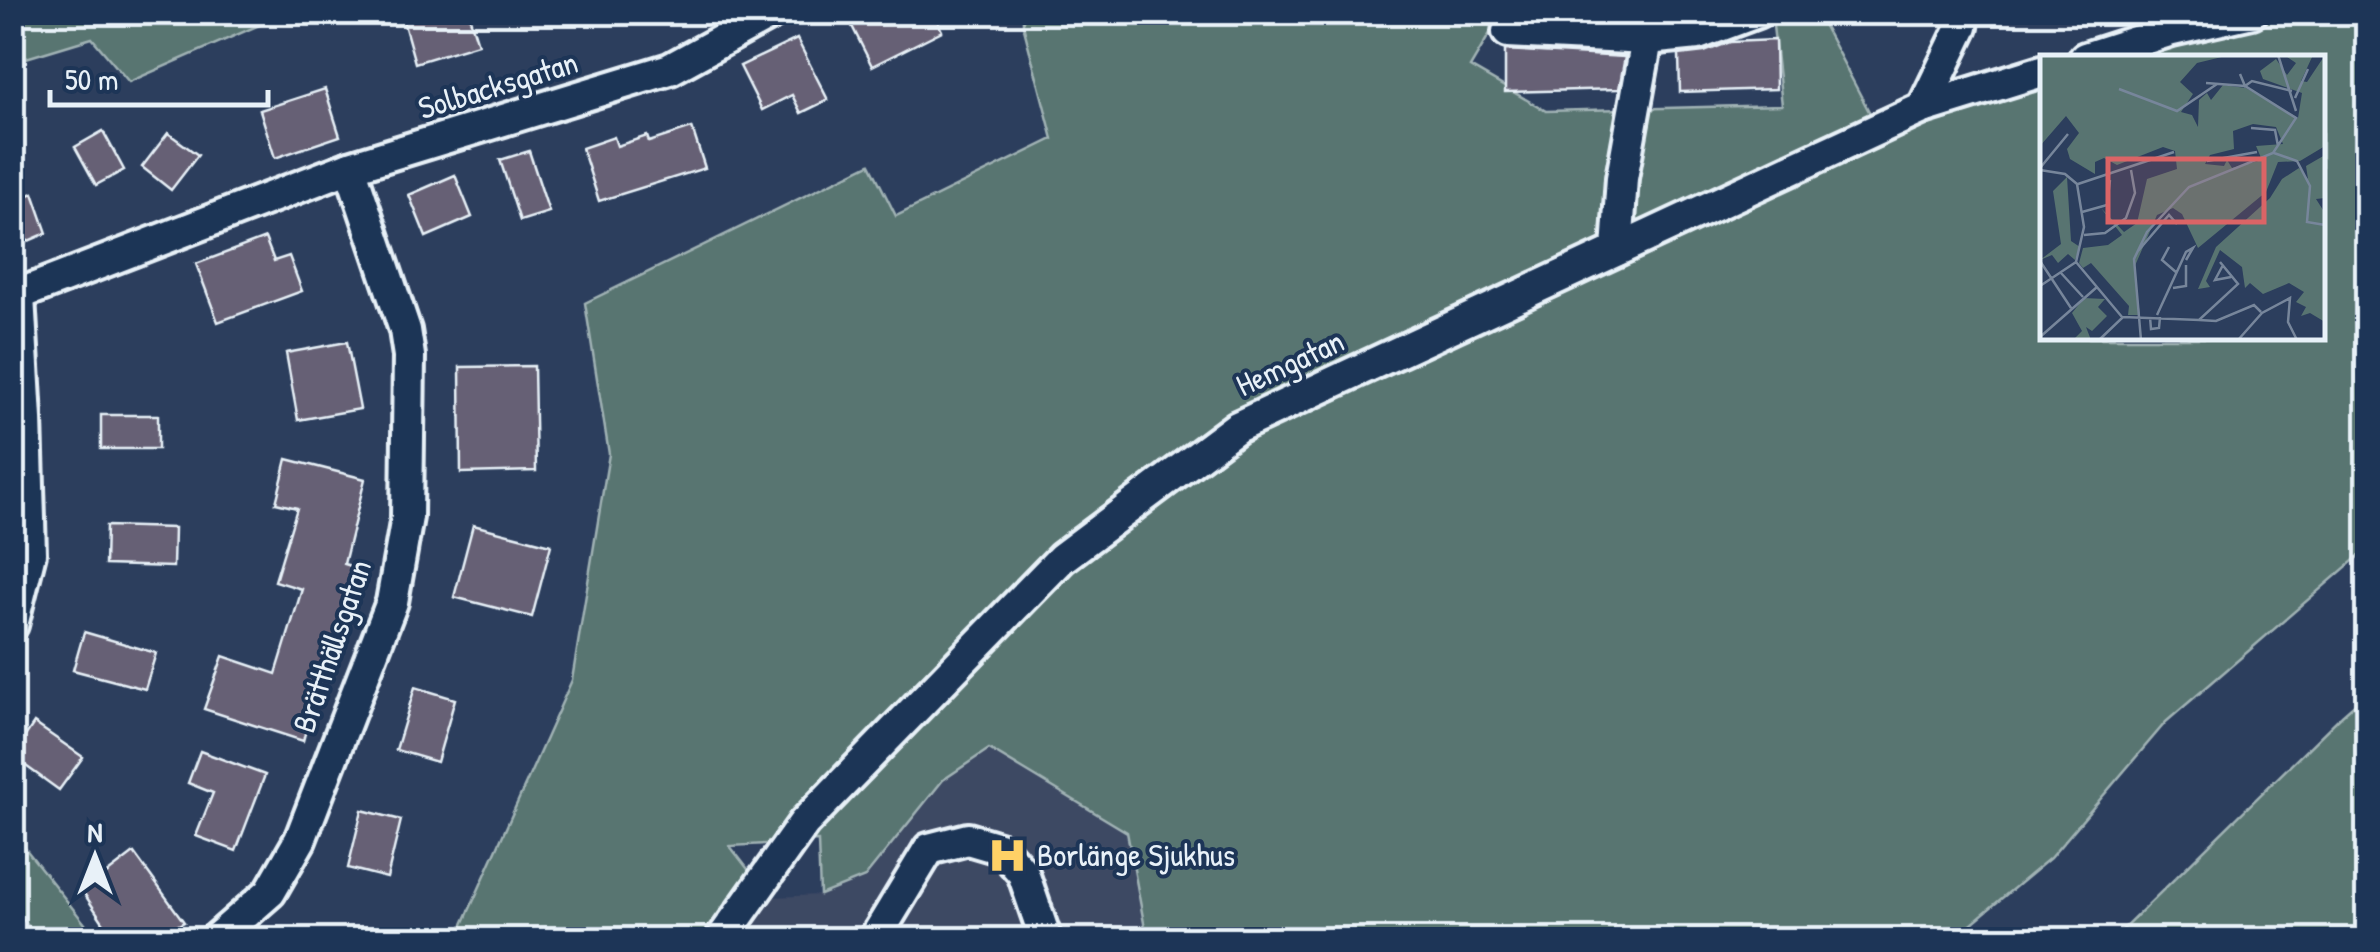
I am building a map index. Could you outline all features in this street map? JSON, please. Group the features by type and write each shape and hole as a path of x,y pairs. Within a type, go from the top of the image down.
{"street":[{"name":"Solbacksgatan","path":"16,296 350,167 670,69 774,12"},
{"path":"1508,32 1647,39 1698,34 1757,12"},
{"path":"1923,108 1962,27 1964,12"},
{"path":"2094,55 2172,30 2252,12"},
{"path":"1617,250 1622,178 1647,39"},
{"name":"Hemgatan","path":"721,940 804,823 1062,558 1237,427 1923,108 2040,72"},
{"name":"Brätthällsgatan","path":"214,940 270,892 300,840 392,602 407,517 409,372 405,330 350,167"},
{"path":"12,625 30,553 26,418 16,296"},
{"path":"874,940 929,849 968,839 1002,849 1023,874 1046,940"}],"shaded area":[{"name":"Borlänge Sjukhus","path":"989,748 1127,832 1147,939 742,940 772,897 820,895 865,877 943,780"}],"green space":[{"path":"13,12 287,13 129,82 92,38 13,62"},
{"path":"1023,13 1502,13 1470,67 1546,111 1782,105 1772,17 1817,13 1882,136 2040,84 2040,340 2325,340 2325,55 2125,55 2177,39 2305,13 2367,13 2367,549 2166,722 2050,858 1953,939 1147,939 1127,832 989,749 943,780 865,877 820,895 818,841 730,846 751,873 705,939 456,940 572,680 609,454 585,303 870,164 896,216 1053,139"},
{"path":"2367,693 2367,939 2113,939 2342,715"},
{"path":"13,833 97,939 38,939 13,906"}],"building":[{"path":"415,12 468,12 478,44 415,63 402,17"},
{"path":"845,12 933,12 942,31 872,66"},
{"path":"1588,12 1624,12 1624,19 1588,17"},
{"path":"797,39 828,100 801,113 792,95 762,110 740,66"},
{"path":"1775,40 1776,89 1680,92 1679,55 1704,52 1730,42"},
{"path":"1505,50 1625,57 1619,89 1505,92"},
{"path":"325,89 340,136 275,158 260,110"},
{"path":"692,128 705,168 599,201 582,148 614,137 617,146 647,136 649,142"},
{"path":"103,131 124,170 96,185 75,147"},
{"path":"168,133 198,155 171,190 142,167"},
{"path":"529,151 549,212 520,221 500,160"},
{"path":"455,175 472,217 426,237 409,195"},
{"path":"33,193 47,233 12,248 12,203"},
{"path":"265,238 274,261 289,256 302,291 218,322 196,264"},
{"path":"347,342 360,409 298,420 286,353"},
{"path":"534,366 536,471 461,473 460,367"},
{"path":"101,415 158,415 158,449 101,449"},
{"path":"287,459 365,479 344,564 358,568 328,667 323,665 303,741 204,709 223,656 276,674 302,589 275,581 297,508 276,503"},
{"path":"473,525 551,545 532,617 454,597"},
{"path":"106,526 174,528 173,567 105,565"},
{"path":"84,632 156,653 145,689 73,670"},
{"path":"415,687 455,699 437,762 396,750"},
{"path":"34,723 83,757 59,790 12,756"},
{"path":"200,751 265,775 236,851 196,836 213,793 188,783"},
{"path":"362,810 401,820 387,878 348,868"},
{"path":"134,853 184,922 150,940 115,940 83,892"}],"place":[{"name":"Borlänge Sjukhus","path":"1007,855"}]}
